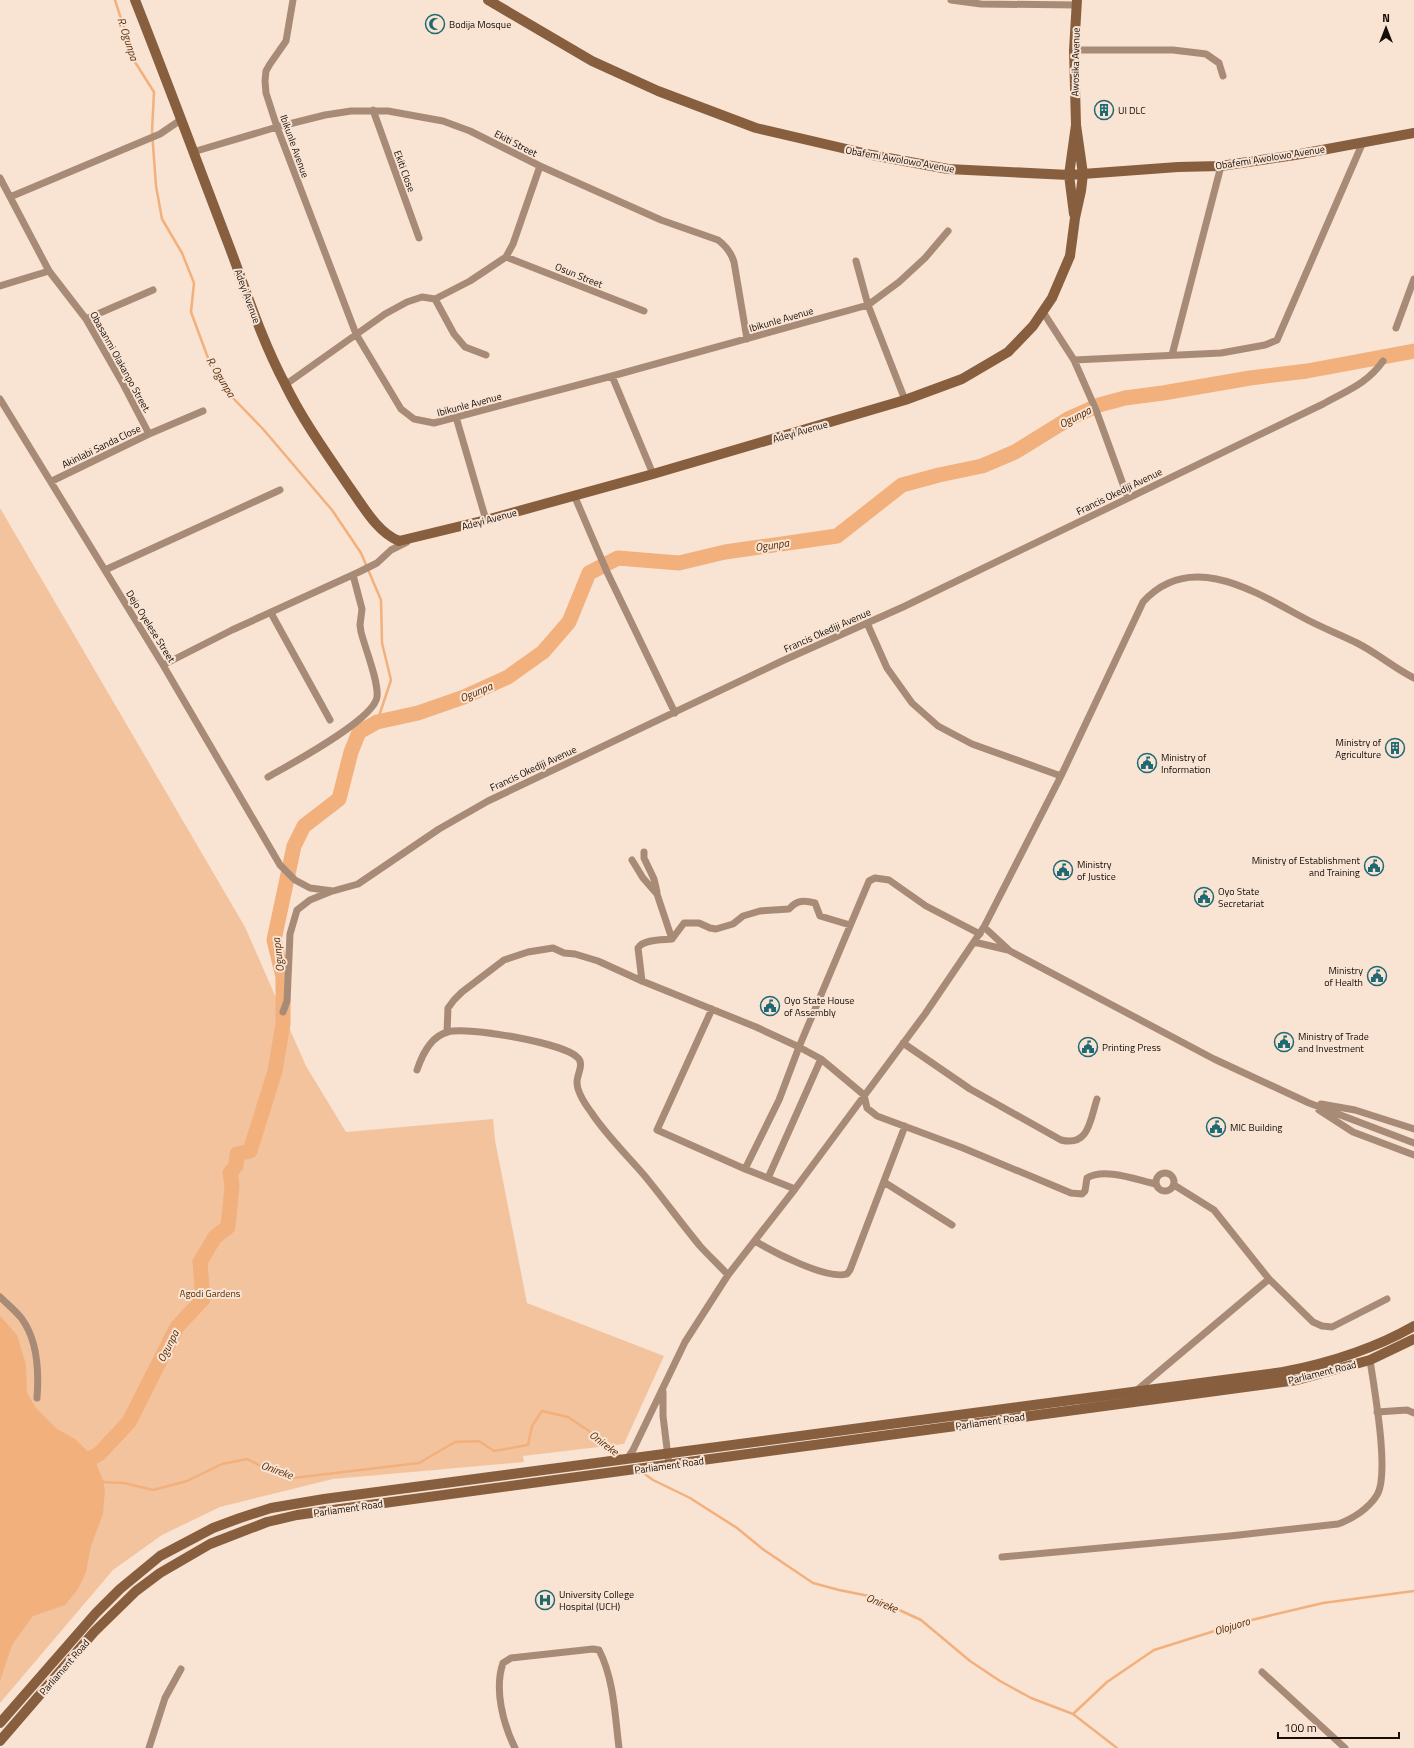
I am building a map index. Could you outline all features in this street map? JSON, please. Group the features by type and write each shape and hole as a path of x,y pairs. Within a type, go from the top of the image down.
{"main road":[{"name":"Adeyi Avenue","path":"135,0 182,120 260,329 285,385 321,446 361,503 382,530 391,538 399,541 486,520 653,474 905,400 962,379 1008,352 1033,326 1052,298 1070,256 1074,218 1081,191 1083,174"},
{"name":"Obafemi Awolowo Avenue","path":"488,0 592,61 658,91 756,128 872,155 948,169 1069,175 1178,167 1221,166 1295,155 1414,133"},
{"name":"Awosika Avenue","path":"1077,2 1074,50 1076,125 1083,174"},
{"name":"Awosika Avenue","path":"1069,175 1076,125"},
{"name":"Adeyi Avenue","path":"1069,175 1074,218"},
{"name":"Parliament Road","path":"0,1741 94,1632 136,1591 160,1573 210,1544 266,1522 298,1515 669,1465 1134,1396 1283,1372 1315,1365 1374,1345 1414,1326"},
{"name":"Parliament Road","path":"0,1723 96,1613 120,1589 160,1556 213,1528 271,1508 324,1499 668,1453 1134,1396 1297,1380 1370,1360 1414,1339"}],"street":[{"name":"Ibikunle Avenue","path":"294,0 286,41 266,71 264,81 266,93 277,127 356,334 401,409 414,419 434,423 612,376 868,305 899,282 926,258 948,231"},
{"path":"951,0 981,4 1077,2"},
{"path":"1074,50 1173,50 1206,54 1219,63 1223,76"},
{"name":"Ekiti Close","path":"373,110 419,238"},
{"name":"Ekiti Street","path":"193,152 277,127 325,115 351,111 388,111 443,121 470,131 540,166 661,220 718,240 726,246 731,253 734,262 747,339"},
{"path":"10,197 160,134 182,120"},
{"path":"1074,360 1221,353 1265,345 1277,340 1363,142"},
{"path":"285,385 385,314 407,302 422,297 435,299 470,281 506,257 514,244 540,166"},
{"path":"1172,355 1221,166"},
{"name":"Obasanmi Olakanpo Street.","path":"0,178 49,271 86,319 122,382 149,434"},
{"name":"Osun Street","path":"506,257 644,311"},
{"path":"856,261 868,305 905,400"},
{"path":"0,286 49,271"},
{"path":"1396,328 1414,279"},
{"path":"86,319 153,290"},
{"path":"435,299 454,334 465,347 486,355"},
{"path":"1043,312 1074,360 1096,410 1128,498"},
{"name":"Francis Okediji Avenue","path":"280,865 295,880 310,888 333,891 358,884 439,829 488,801 675,713 774,664 903,607 1323,404 1366,381 1383,361"},
{"path":"612,376 653,474"},
{"name":"Dejo Oyelese Street","path":"0,399 52,481 163,665 280,865"},
{"name":"Akinlabi Sanda Close","path":"52,481 149,434 203,411"},
{"path":"456,417 486,520"},
{"path":"105,570 280,490"},
{"path":"574,495 600,557 675,713"},
{"path":"163,665 270,612 377,563 391,550 417,537"},
{"path":"268,777 350,728 375,705 377,697 376,687 361,632 360,625 362,609 356,573"},
{"path":"626,1459 633,1450 685,1342 728,1275 795,1189 903,1043 982,931 1061,776 1144,602 1153,591 1167,583 1183,577 1216,578 1260,594 1304,618 1359,643 1414,678"},
{"path":"270,612 330,720"},
{"path":"867,623 887,668 912,703 938,726 972,744 1061,776"},
{"path":"644,852 644,858 654,879 657,894 672,939"},
{"path":"632,860 643,878 657,894"},
{"path":"745,1169 779,1100 799,1047 869,881 875,878 889,880 926,906 982,931 1010,951 1185,1044 1309,1103 1414,1143"},
{"path":"283,1012 287,1001 290,934 297,910 310,900 333,891"},
{"path":"642,981 638,948 639,945 672,939 684,923 699,923 716,929 733,924 743,916 760,911 789,909 794,903 804,900 815,903 820,916 850,925"},
{"path":"974,942 1010,951"},
{"path":"447,1032 448,1008 454,1000 504,960 528,952 553,948 564,953 575,954 598,961 642,981 756,1027 799,1047 821,1060 864,1095 867,1108 877,1116 1075,1194 1082,1194 1085,1191 1087,1178 1093,1175 1117,1175 1156,1184"},
{"path":"712,1009 657,1130 745,1169 795,1189"},
{"path":"417,1070 422,1055 433,1041 447,1032 459,1030 504,1035 552,1046 576,1055 581,1065 577,1077 578,1090 591,1113 701,1247 728,1275"},
{"path":"903,1043 970,1089 1061,1140 1068,1142 1078,1141 1085,1135 1097,1099"},
{"path":"768,1178 821,1060"},
{"path":"1309,1103 1355,1110 1414,1129"},
{"path":"1309,1103 1340,1125 1353,1132 1414,1155"},
{"path":"755,1241 779,1256 809,1267 837,1274 847,1274 850,1270 905,1126"},
{"path":"1166,1173 1173,1177 1174,1185 1169,1191 1160,1191 1156,1184 1158,1176 1166,1173"},
{"path":"884,1182 952,1225"},
{"path":"1174,1185 1214,1210 1269,1279 1313,1322 1322,1326 1332,1327 1387,1299"},
{"path":"1134,1396 1269,1279"},
{"path":"0,1297 22,1320 35,1348 38,1380 37,1398"},
{"path":"1002,1557 1230,1536 1338,1524 1349,1520 1366,1507 1377,1495 1382,1482 1383,1460 1370,1360"},
{"path":"663,1390 663,1416 669,1465"},
{"path":"1377,1412 1407,1410 1414,1413"},
{"path":"515,1748 500,1707 501,1669 503,1663 511,1658 592,1649 599,1650 604,1659 609,1677 619,1748"},
{"path":"149,1748 165,1698 180,1669"},
{"path":"1262,1672 1345,1748"}],"green space":[{"name":"Agodi Gardens","path":"0,508 245,927 306,1066 346,1132 493,1119 495,1140 527,1303 664,1356 624,1444 523,1456 524,1462 333,1479 220,1507 162,1535 113,1570 0,1703"}],"shaded area":[{"path":"0,1316 17,1335 26,1365 27,1393 36,1408 57,1429 75,1439 93,1456 103,1480 105,1490 103,1514 91,1546 86,1572 78,1589 65,1605 33,1616 12,1645 0,1681"}],"waterway":[{"name":"R. Ogunpa","path":"115,0 135,62 154,92 152,131 156,186 162,219 182,253 194,283 191,312 208,358 231,396 263,429 332,510 361,553 381,600 382,643 391,680 377,722"},
{"name":"Ogunpa","path":"76,1466 99,1454 129,1422 177,1327 203,1299 200,1262 215,1237 228,1227 232,1186 230,1173 236,1166 237,1154 250,1151 275,1071 283,1024 283,977 274,940 294,846 304,826 339,799 351,752 359,732 377,722 418,713 464,697 508,677 543,652 569,622 589,573 618,558 679,563 725,552 837,536 902,485 982,466 1015,452 1070,418 1099,405 1125,398 1250,378 1307,371 1414,351"},
{"name":"Onireke","path":"101,1482 124,1483 153,1490 187,1481 222,1464 247,1459 267,1469 293,1478 419,1463 455,1442 479,1441 494,1451 528,1445 532,1426 542,1411 568,1417 589,1431 622,1457"},
{"name":"Onireke","path":"642,1472 653,1480 690,1498 737,1528 764,1550 813,1583 869,1596 921,1620 970,1661 1000,1681 1031,1698 1073,1714 1117,1748"},
{"name":"Olojuoro","path":"1073,1714 1107,1682 1154,1650 1243,1622 1323,1603 1414,1591"}],"place":[{"name":"Bodija Mosque","path":"435,24"},
{"name":"UI DLC","path":"1104,110"},
{"name":"Ministry of Agriculture","path":"1395,748"},
{"name":"Ministry of Information","path":"1147,763"},
{"name":"Ministry of Establishment and Training","path":"1374,866"},
{"name":"Ministry of Justice","path":"1063,870"},
{"name":"Oyo State Secretariat","path":"1204,897"},
{"name":"Ministry of Health","path":"1377,976"},
{"name":"Oyo State House of Assembly","path":"770,1006"},
{"name":"Ministry of Trade and Investment","path":"1284,1042"},
{"name":"Printing Press","path":"1088,1047"},
{"name":"MIC Building","path":"1216,1127"},
{"name":"University College Hospital (UCH)","path":"545,1600"}]}
